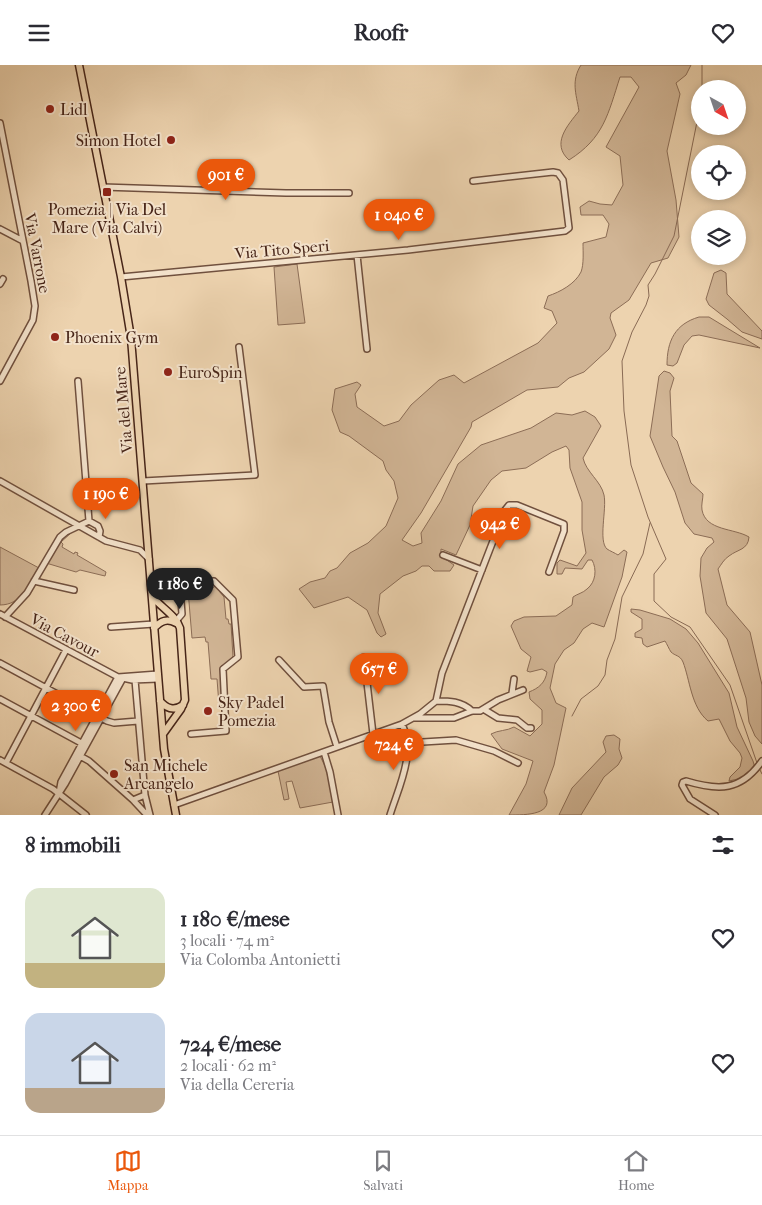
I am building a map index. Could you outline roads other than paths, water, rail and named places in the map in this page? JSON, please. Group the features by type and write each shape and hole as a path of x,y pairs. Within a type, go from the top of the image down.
{"main road":[{"name":"Via del Mare","path":"79,65 121,277 132,351 161,714 167,772 176,815"},
{"path":"152,596 161,608 178,623 184,703 163,734"},
{"path":"153,605 161,608"},
{"path":"153,615 156,610 161,608"},
{"path":"154,626 164,621 178,623"},
{"path":"160,701 170,709 178,708 184,703"},
{"path":"161,714 168,719 176,716"}],"street":[{"path":"0,123 1,140"},
{"name":"Via Varrone","path":"0,381 30,327 34,316 34,295 6,153 1,140"},
{"name":"Via Tito Speri","path":"121,277 357,255 565,231 569,228 563,180 558,173 474,181"},
{"path":"103,187 286,193 349,193"},
{"path":"8,233 16,231 19,222"},
{"path":"0,229 23,241"},
{"path":"357,255 367,349"},
{"path":"143,481 255,475 239,347"},
{"path":"78,381 89,521"},
{"path":"0,481 99,537 116,544 137,549 144,553 149,560"},
{"path":"174,805 402,724 427,710 436,701 442,673 508,505 512,504 560,522 564,526 564,531 548,572"},
{"path":"2,615 24,597 58,538 89,521 99,527 99,537"},
{"path":"137,549 144,546 148,540"},
{"path":"443,555 482,570"},
{"path":"34,581 74,590"},
{"path":"178,623 182,614 180,588 182,584 214,581 234,601 238,657 223,669 226,731 191,734"},
{"name":"Via Cavour","path":"2,615 120,678 135,680 158,677"},
{"path":"111,627 154,626"},
{"path":"6,763 66,649"},
{"path":"364,657 372,734"},
{"path":"280,660 304,687 324,686 329,725 337,747"},
{"path":"0,663 110,722 138,721"},
{"path":"58,793 61,782 84,745 120,678 158,677"},
{"path":"512,693 514,679"},
{"path":"135,680 148,815"},
{"path":"436,701 457,702 472,711 478,712 495,701 523,690"},
{"path":"0,699 84,745"},
{"path":"485,709 498,718 518,720 526,728 532,728"},
{"path":"413,718 454,718 472,711"},
{"path":"390,815 407,762 402,724"},
{"path":"406,743 456,740 494,751 518,763"},
{"path":"46,815 80,756 84,745"},
{"path":"324,752 338,815"},
{"path":"80,756 89,761 148,815"},
{"path":"0,760 58,793 86,815"},
{"path":"714,815 688,796 683,782 706,786 735,784 748,778 762,761"},
{"path":"133,801 145,795"}],"waterway":[{"path":"702,65 702,80"},
{"path":"694,135 674,236 648,285 649,296 646,305 632,332 622,361 624,411 631,465 648,517 666,559 654,574 654,601 671,617 690,627 730,685 757,763"},
{"path":"572,716 581,699 598,686 605,675 607,660 615,639 622,597 643,554 650,523"},
{"path":"759,768 762,774"}],"place":[{"name":"Lidl","path":"50,109"},
{"name":"Simon Hotel","path":"171,140"},
{"name":"Pomezia | Via Del Mare (Via Calvi)","path":"107,192"},
{"name":"Phoenix Gym","path":"55,337"},
{"name":"EuroSpin","path":"168,372"},
{"name":"Sky Padel Pomezia","path":"208,711"},
{"name":"San Michele Arcangelo","path":"114,774"}]}
